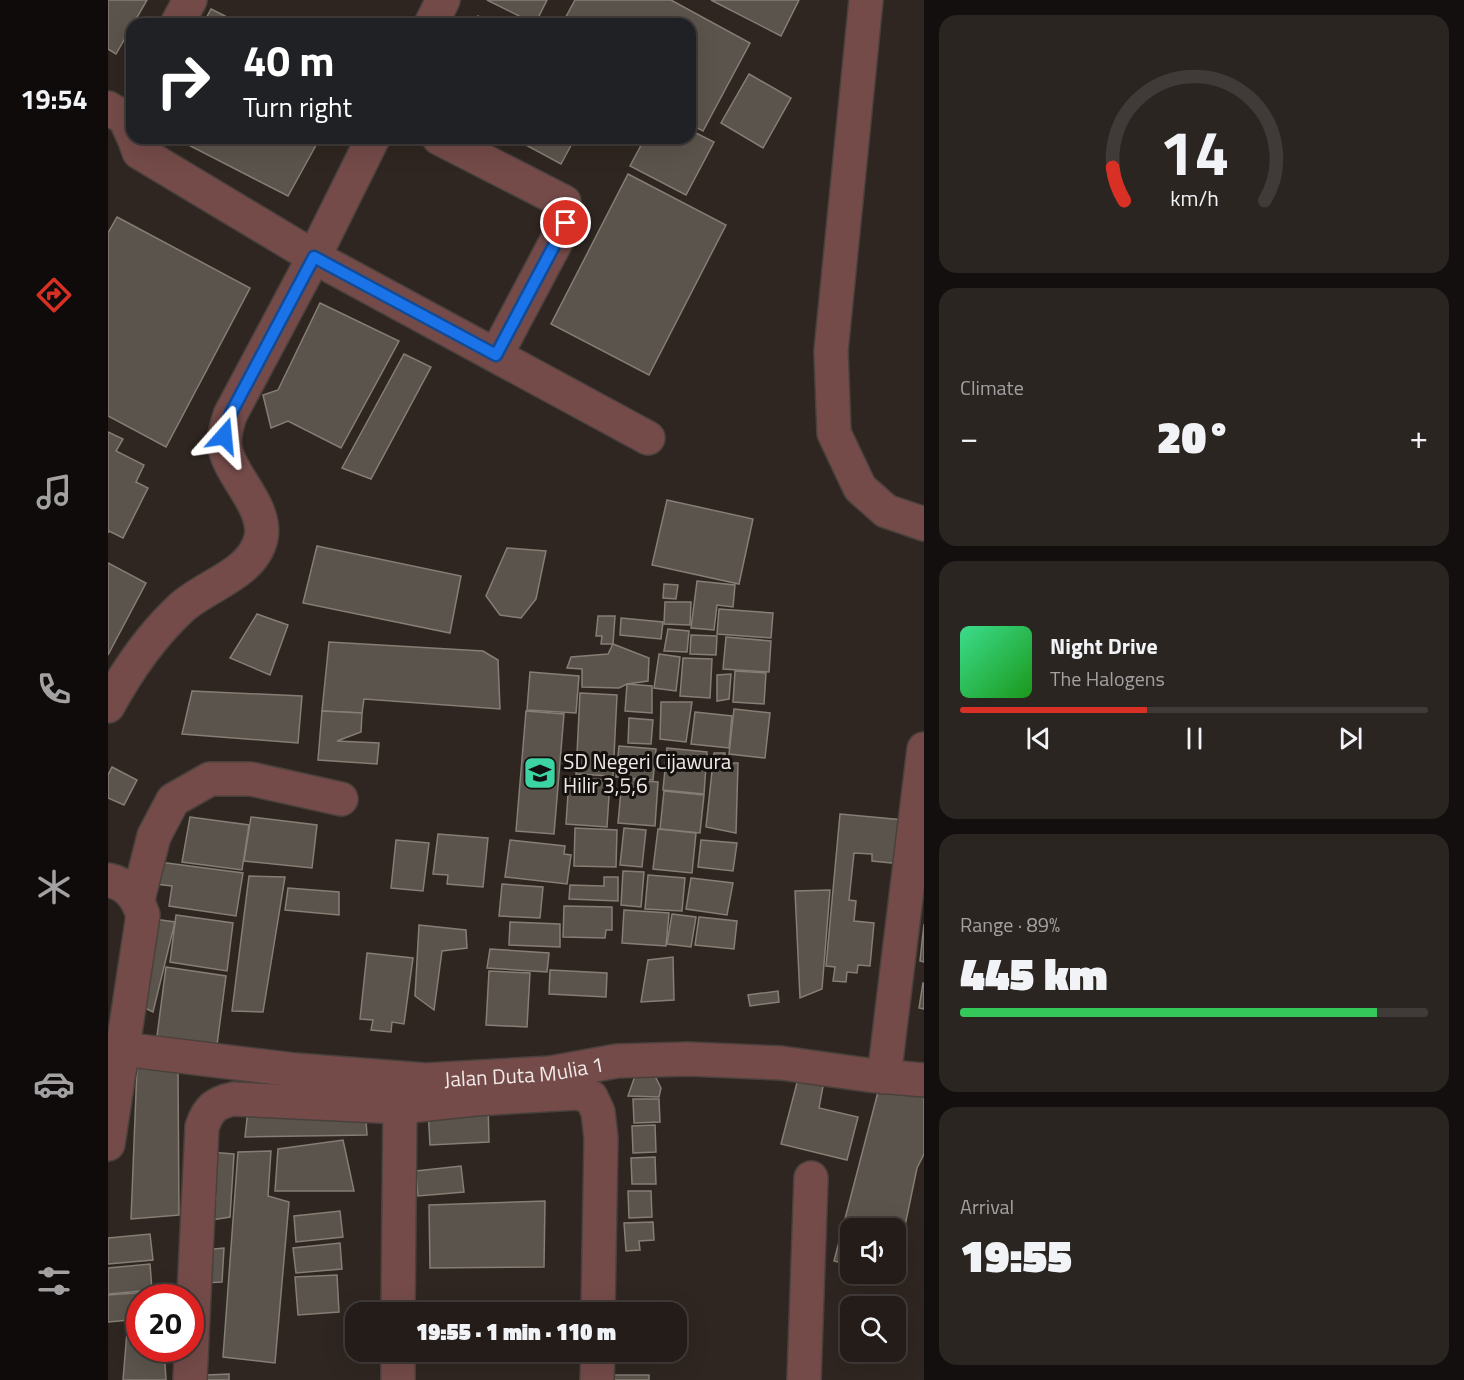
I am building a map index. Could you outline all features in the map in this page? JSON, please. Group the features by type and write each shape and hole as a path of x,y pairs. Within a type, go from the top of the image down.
{"street":[{"path":"180,18 190,0"},
{"path":"434,18 443,0"},
{"path":"866,0 831,351 834,433 860,488 886,512 924,524"},
{"path":"136,144 139,152 314,257 648,438"},
{"path":"108,706 138,654 182,606 253,559 262,536 259,515 226,454 224,436 230,415 314,257 370,144"},
{"path":"451,144 564,202 566,223 496,355"},
{"path":"884,1077 924,749"},
{"path":"138,899 154,836 173,800 210,780 251,779 341,799"},
{"path":"108,880 128,889 138,899 143,915 108,1144"},
{"name":"Jalan Duta Mulia 1","path":"122,1050 295,1070 426,1080 550,1073 617,1061 688,1059 781,1063 924,1080"},
{"path":"190,1379 202,1127 207,1112 218,1102 233,1099 400,1107 475,1099 577,1093 591,1097 598,1112 601,1138 598,1302"},
{"path":"398,1302 400,1107"},
{"path":"804,1380 811,1178"},
{"path":"398,1362 398,1380"},
{"path":"597,1380 598,1362"}],"building":[{"path":"108,0 147,0 137,18 126,18 126,37 116,54 108,49"},
{"path":"487,0 547,0 538,18 523,18"},
{"path":"575,0 671,0 750,43 703,131 696,127 696,18 565,18"},
{"path":"711,0 799,0 781,36"},
{"path":"211,9 229,18 206,18"},
{"path":"749,74 791,98 763,148 721,123"},
{"path":"696,133 714,142 686,195 630,166 642,144 696,144"},
{"path":"187,144 317,144 288,196"},
{"path":"524,144 572,144 561,164"},
{"path":"628,174 726,225 649,375 551,324"},
{"path":"117,217 250,288 166,447 108,416 108,233"},
{"path":"320,303 399,341 341,448 288,421 271,428 263,395 278,390"},
{"path":"404,354 431,367 371,479 342,468"},
{"path":"108,432 123,439 116,451 144,465 136,482 148,488 123,538 109,531 108,533"},
{"path":"667,500 753,519 739,584 652,565"},
{"path":"317,546 461,576 450,633 303,603"},
{"path":"507,548 546,551 536,599 521,618 500,615 486,596"},
{"path":"108,563 146,583 108,655"},
{"path":"697,581 735,585 733,607 717,605 714,630 691,628"},
{"path":"664,584 678,585 676,599 663,598"},
{"path":"665,602 691,602 690,625 664,624"},
{"path":"719,609 773,613 771,638 717,634"},
{"path":"257,614 288,625 270,675 230,658"},
{"path":"598,616 615,616 613,644 601,644 602,636 596,636"},
{"path":"621,618 663,622 661,639 620,635"},
{"path":"668,629 689,631 687,652 664,651"},
{"path":"691,635 717,636 716,655 690,654"},
{"path":"726,637 771,641 769,672 723,669"},
{"path":"329,642 483,651 498,660 500,709 364,699 362,713 322,711"},
{"path":"613,644 649,658 648,681 627,684 619,688 582,687 582,669 567,668 571,657 608,654"},
{"path":"659,654 680,657 676,691 654,688"},
{"path":"683,658 712,659 710,698 680,696"},
{"path":"735,671 766,673 764,704 733,702"},
{"path":"530,672 579,676 576,713 527,710"},
{"path":"731,674 729,699 717,701 717,675"},
{"path":"627,684 652,686 652,713 625,711"},
{"path":"192,691 302,696 298,743 182,734"},
{"path":"580,693 617,695 613,776 576,774"},
{"path":"661,702 692,702 686,742 660,739"},
{"path":"734,709 770,713 765,758 729,754"},
{"path":"322,711 362,713 361,732 337,741 379,743 377,764 318,760"},
{"name":"SD Negeri Cijawura Hilir 3,5,6","path":"526,711 564,714 554,834 516,831"},
{"path":"695,712 732,716 729,748 691,744"},
{"path":"629,718 653,720 651,744 628,743"},
{"path":"619,746 656,749 653,780 616,777"},
{"path":"667,748 707,752 704,794 663,790"},
{"path":"714,753 725,753 725,763 738,763 736,833 706,827"},
{"path":"112,767 137,780 124,805 108,798 108,775"},
{"path":"569,778 610,780 607,827 566,824"},
{"path":"622,779 658,782 655,826 618,823"},
{"path":"664,791 704,795 700,833 660,829"},
{"path":"840,814 904,820 901,864 872,861 872,854 854,853 849,900 856,901 854,921 874,923 870,966 858,965 857,973 847,972 846,982 833,981 835,967 826,966"},
{"path":"190,817 249,825 242,870 182,862"},
{"path":"251,817 317,825 312,868 244,861"},
{"path":"575,828 617,830 616,867 574,866"},
{"path":"624,828 646,830 642,867 620,865"},
{"path":"658,829 696,833 692,873 653,869"},
{"path":"438,834 488,838 483,887 447,884 448,875 433,874"},
{"path":"396,840 429,843 423,891 391,888"},
{"path":"510,840 565,846 564,854 571,855 567,884 505,877"},
{"path":"701,840 737,843 733,871 698,867"},
{"path":"159,862 243,873 236,916 169,906 172,886 155,884"},
{"path":"623,871 644,872 641,907 621,905"},
{"path":"648,875 685,878 682,911 645,909"},
{"path":"249,876 285,877 263,1012 232,1011"},
{"path":"604,877 618,877 618,901 569,899 570,885 604,886"},
{"path":"691,878 733,883 727,915 686,909"},
{"path":"502,884 543,887 540,918 499,916"},
{"path":"288,888 339,892 339,915 285,910"},
{"path":"830,890 822,989 800,998 795,891"},
{"path":"564,906 612,907 612,930 606,930 605,938 563,937"},
{"path":"624,910 669,913 666,946 622,943"},
{"path":"672,914 696,917 691,947 667,944"},
{"path":"176,915 233,923 227,971 170,962"},
{"path":"699,917 737,921 734,949 695,945"},
{"path":"154,919 175,922 153,1012 134,1003"},
{"path":"510,922 560,924 560,947 509,945"},
{"path":"924,924 924,962 920,961"},
{"path":"419,925 466,930 467,948 442,951 434,1010 415,996"},
{"path":"490,949 549,953 547,972 487,968"},
{"path":"367,953 413,958 404,1024 392,1022 391,1032 371,1030 373,1020 360,1019"},
{"path":"673,957 674,1000 641,1002 648,960"},
{"path":"166,967 226,976 217,1045 157,1036"},
{"path":"550,970 607,973 606,997 549,994"},
{"path":"489,971 530,973 527,1027 486,1025"},
{"path":"924,983 924,1009 919,1008"},
{"path":"778,991 779,1002 750,1006 748,995"},
{"path":"137,1067 178,1070 179,1215 131,1219"},
{"path":"653,1072 661,1088 659,1097 628,1096 636,1073"},
{"path":"825,1075 819,1108 858,1117 847,1160 781,1144 798,1079"},
{"path":"924,1083 924,1154 917,1168 906,1221 906,1218 845,1218 878,1092"},
{"path":"633,1099 659,1099 660,1122 634,1123"},
{"path":"488,1101 489,1142 430,1145 428,1110"},
{"path":"365,1106 367,1135 245,1137 248,1110"},
{"path":"655,1125 656,1152 633,1153 632,1126"},
{"path":"343,1140 354,1191 275,1191 278,1149"},
{"path":"271,1151 268,1196 289,1202 275,1363 223,1357 238,1152"},
{"path":"209,1152 234,1154 230,1217 212,1220 202,1202 216,1200 215,1174"},
{"path":"655,1157 656,1184 632,1184 631,1158"},
{"path":"461,1166 464,1192 418,1196 416,1171"},
{"path":"628,1191 651,1191 652,1217 629,1218"},
{"path":"545,1201 544,1267 430,1268 429,1205"},
{"path":"340,1211 343,1237 296,1242 294,1216"},
{"path":"653,1222 654,1240 639,1241 640,1250 626,1251 624,1223"},
{"path":"150,1234 153,1260 108,1264 108,1238"},
{"path":"840,1238 840,1262 834,1261"},
{"path":"340,1243 342,1269 296,1273 293,1248"},
{"path":"224,1248 222,1282 202,1283 214,1249"},
{"path":"150,1264 152,1284 126,1284 126,1292 108,1294 108,1268"},
{"path":"337,1275 339,1312 298,1315 295,1277"},
{"path":"126,1294 126,1320 108,1322 108,1295"},
{"path":"126,1344 126,1362 165,1362 166,1380 123,1380"},
{"path":"229,1374 229,1380 206,1380 206,1375"},
{"path":"613,1375 649,1375 649,1380 613,1380"}],"place":[{"name":"SD Negeri Cijawura Hilir 3,5,6","path":"540,773"}],"route":[{"path":"224,436 230,415 314,257 496,355 566,223"}]}
